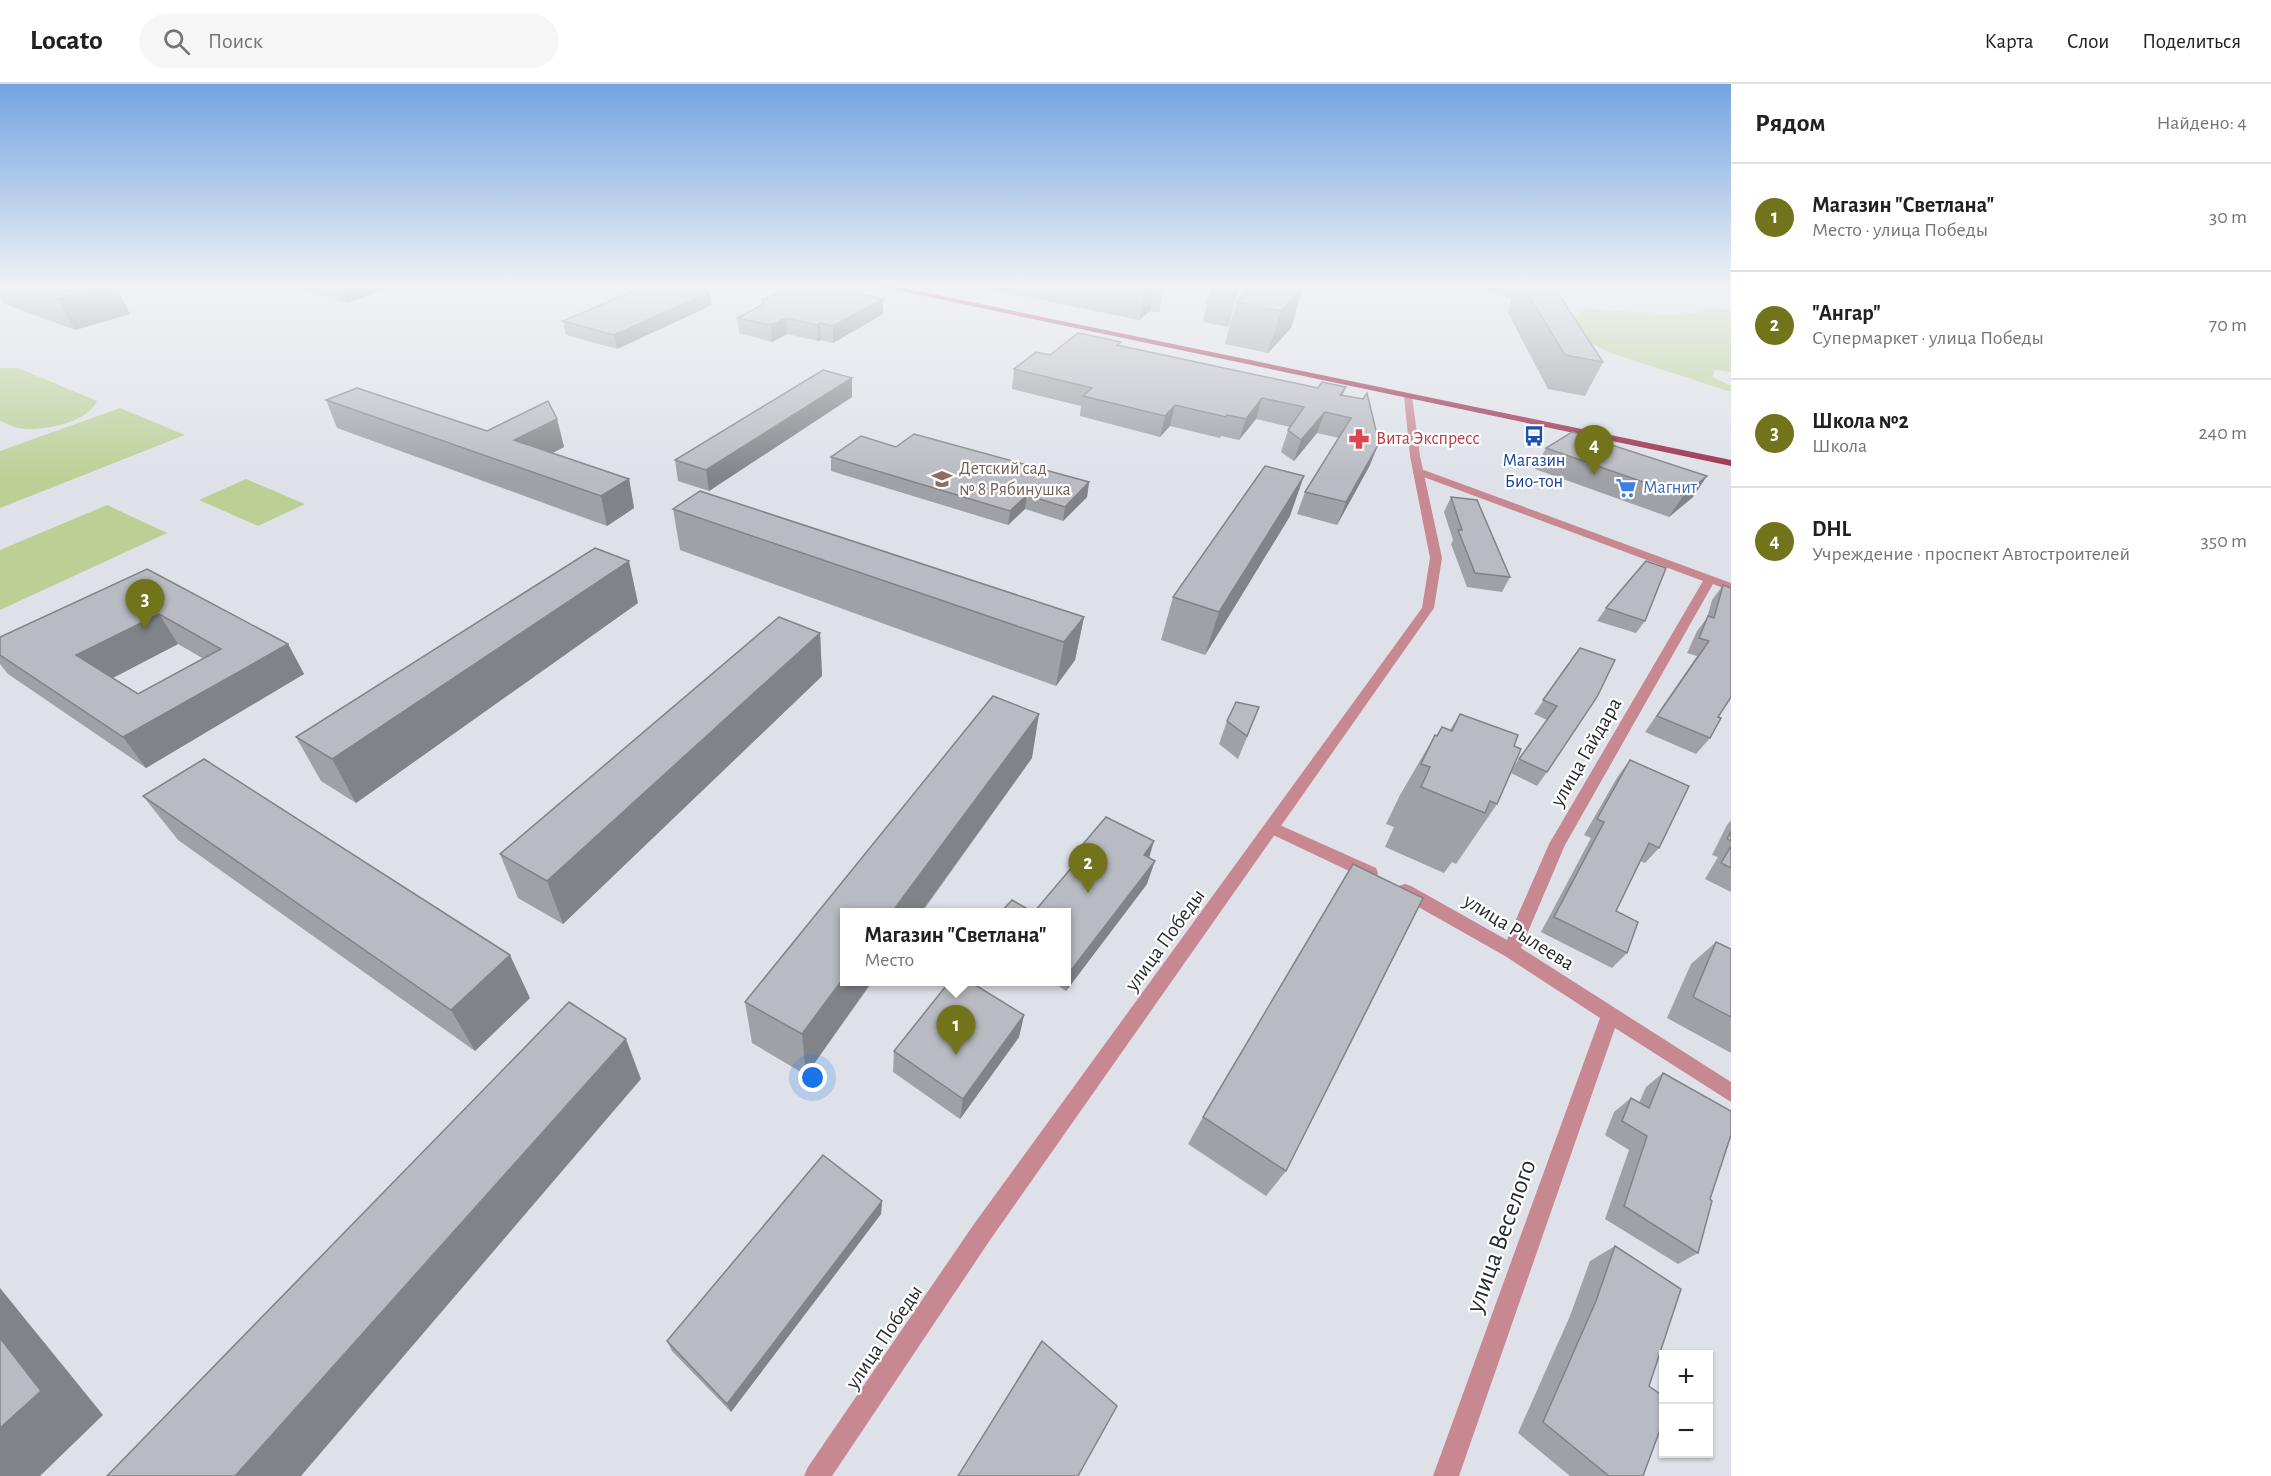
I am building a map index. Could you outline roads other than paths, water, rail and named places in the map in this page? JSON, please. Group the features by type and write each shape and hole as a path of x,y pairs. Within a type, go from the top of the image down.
{"highway":[{"path":"1182,349 1731,463"}],"street":[{"name":"улица Победы","path":"817,1476 982,1232 1273,828 1428,608 1436,558 1417,471 1408,396"},
{"path":"1417,471 1731,587"},
{"name":"улица Гайдара","path":"1510,951 1557,844 1710,579"},
{"name":"улица Рылеева","path":"1273,828 1386,881 1510,951 1731,1093"},
{"name":"улица Веселого","path":"1446,1476 1610,1016"}],"place":[{"name":"Магазин Био-тон","path":"1534,436"},
{"name":"Вита Экспресс","path":"1359,439"},
{"name":"DHL","path":"1594,475"},
{"name":"Детский сад № 8 Рябинушка","path":"942,479"},
{"name":"Магнит","path":"1626,488"},
{"name":"Школа №2","path":"145,629"},
{"name":"\"Ангар\"","path":"1088,893"},
{"name":"Магазин \"Светлана\"","path":"956,1055"}]}
